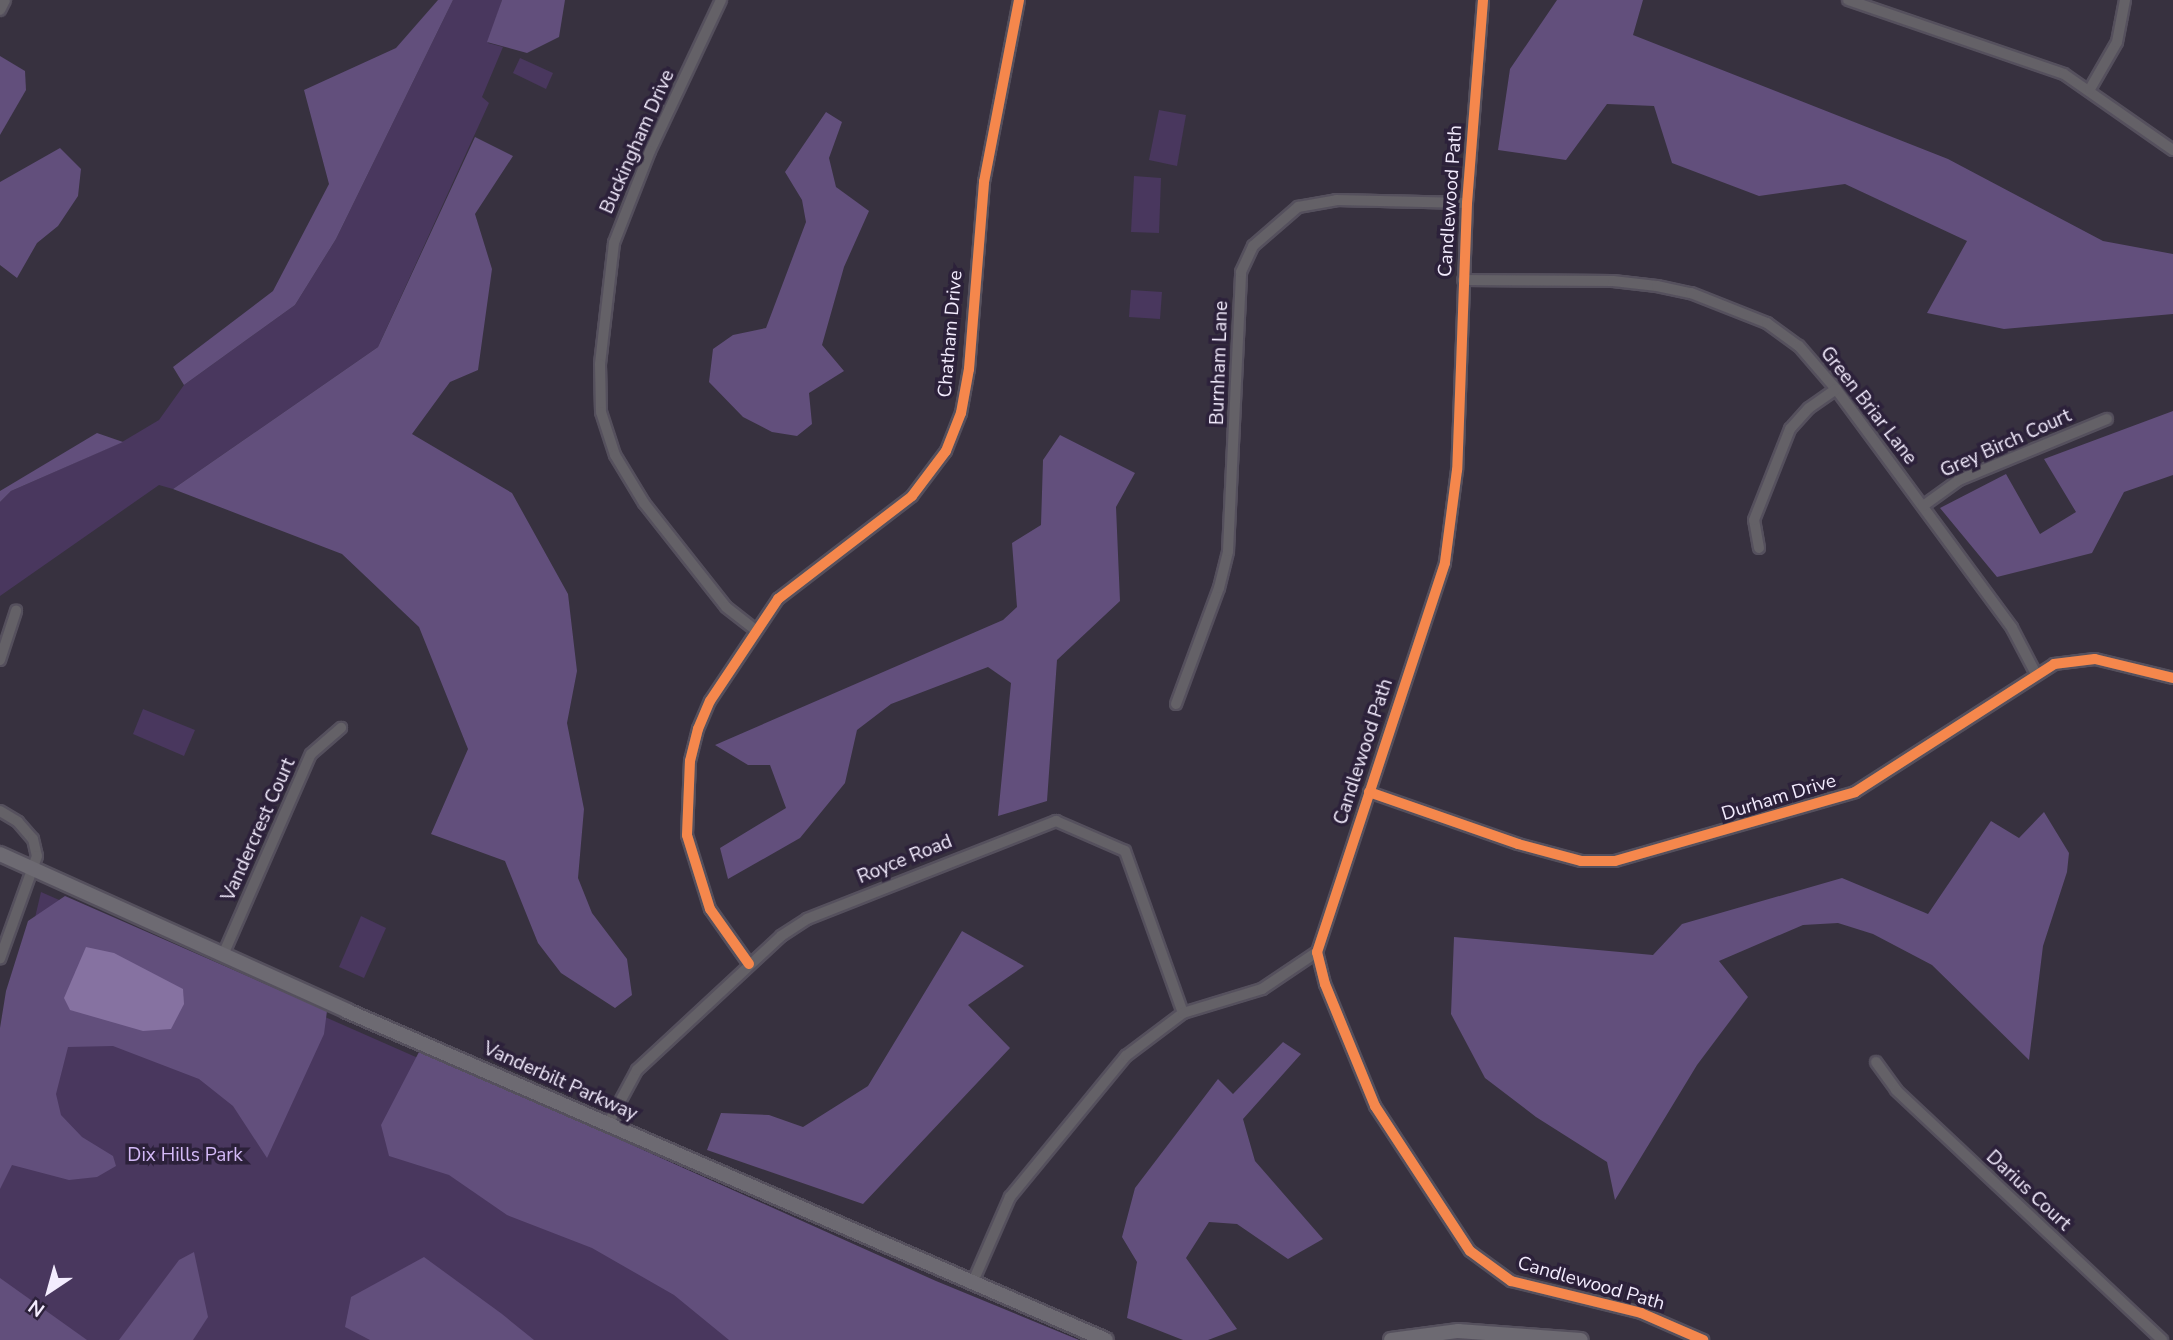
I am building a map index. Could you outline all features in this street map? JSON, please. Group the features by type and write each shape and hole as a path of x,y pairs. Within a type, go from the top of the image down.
{"main road":[{"name":"Vanderbilt Parkway","path":"0,854 223,956 971,1284 1106,1340"},
{"path":"1391,1340 1458,1331 1581,1340"}],"street":[{"path":"0,10 5,0"},
{"name":"Buckingham Drive","path":"722,0 650,151 614,243 600,365 601,412 615,456 644,503 726,607 754,629"},
{"name":"Chatham Drive","path":"749,964 710,909 696,876 687,835 690,761 702,720 754,629 778,598 912,496 946,451 961,413 969,369 983,192 1019,0"},
{"name":"Candlewood Path","path":"1483,0 1467,203 1457,470 1445,562 1317,952 1325,984 1375,1106 1470,1251 1487,1268 1530,1288 1597,1300 1680,1334 1703,1340"},
{"path":"1848,0 2032,60 2090,89 2128,122 2173,150"},
{"path":"2090,89 2117,42 2125,0"},
{"name":"Burnham Lane","path":"1176,704 1219,588 1228,551 1241,272 1253,246 1298,206 1336,200 1467,203"},
{"name":"Green Briar Lane","path":"1463,280 1613,281 1691,293 1767,323 1799,346 1836,390 2012,628 2035,672"},
{"path":"1759,548 1754,520 1790,429 1809,408 1836,390"},
{"name":"Grey Birch Court","path":"1923,506 1959,480 2107,419"},
{"path":"0,660 16,611"},
{"name":"Durham Drive","path":"1369,792 1581,861 1626,859 1855,792 2035,672 2054,664 2095,659 2172,676"},
{"name":"Vandercrest Court","path":"223,956 311,754 341,729"},
{"path":"0,811 19,822 33,839 37,856 0,959"},
{"name":"Royce Road","path":"608,1124 637,1070 749,964 807,919 1019,832 1056,821 1125,850 1182,1013"},
{"path":"971,1284 1010,1197 1032,1164 1126,1056 1182,1013 1262,989 1317,952"},
{"name":"Darius Court","path":"1876,1062 1896,1090 2162,1340"}],"green space":[{"path":"453,0 502,0 488,43 503,47 482,97 489,103 378,347 173,489 159,485 0,596 0,502 11,491 122,442 159,420 184,385 295,305 336,239"},
{"path":"520,58 553,73 546,89 513,73"},
{"path":"1159,110 1186,115 1177,166 1149,160"},
{"path":"1134,176 1161,178 1159,233 1131,232"},
{"path":"1131,290 1162,292 1160,319 1129,317"},
{"path":"143,709 195,730 184,756 133,734"},
{"name":"Dix Hills Park","path":"41,892 1059,1340 0,1340 0,1067"},
{"path":"361,916 386,928 364,978 339,967"}],"shaded area":[{"path":"438,0 453,0 336,239 295,305 184,385 173,367 273,291 329,184 304,90 396,48"},
{"path":"502,0 565,0 559,37 527,53 487,42"},
{"path":"1557,0 1643,0 1633,35 1948,159 2103,241 2173,254 2173,314 2004,329 1927,313 1967,241 1845,184 1759,196 1672,163 1654,106 1607,104 1566,160 1498,150 1510,69"},
{"path":"0,56 25,71 26,90 0,135"},
{"path":"826,112 842,122 829,158 836,187 869,211 844,267 822,345 844,371 809,393 812,424 797,436 772,432 743,417 709,382 713,349 733,335 766,328 806,222 802,200 785,172"},
{"path":"475,137 513,156 475,214 492,269 478,370 450,382 412,434 512,493 568,594 577,671 567,723 584,809 578,878 592,913 627,959 632,995 615,1008 561,973 538,943 505,861 431,834 468,749 419,627 342,554 173,489 378,347"},
{"path":"60,148 81,169 78,196 58,226 37,243 17,278 0,265 0,182"},
{"path":"2173,411 2173,475 2124,492 2092,553 1997,577 1940,508 2006,474 2040,534 2076,512 2044,459"},
{"path":"97,433 123,442 11,491 0,502 0,491"},
{"path":"1060,435 1135,473 1116,507 1120,601 1057,660 1047,801 998,816 1011,683 988,667 891,704 857,730 845,783 800,838 728,879 720,848 786,808 770,765 748,765 715,745 1003,620 1017,607 1012,543 1041,525 1043,460"},
{"path":"2044,812 2069,853 2067,872 2043,946 2029,1060 1932,965 1873,934 1838,923 1803,925 1719,961 1748,997 1697,1065 1615,1200 1607,1162 1536,1117 1485,1078 1451,1014 1454,937 1653,955 1682,924 1842,878 1928,914 1991,821 2019,838"},
{"path":"65,896 327,1011 324,1034 267,1158 233,1106 199,1079 113,1046 68,1047 56,1094 61,1115 82,1137 113,1156 116,1166 97,1177 69,1180 12,1165 0,1189 0,1028 6,991 28,921"},
{"path":"962,931 1024,966 968,1005 1010,1048 863,1204 707,1150 721,1113 769,1115 803,1127 868,1086"},
{"path":"86,947 114,953 183,989 184,1004 171,1029 143,1031 70,1010 64,998"},
{"path":"1283,1042 1301,1054 1243,1119 1255,1161 1323,1239 1288,1259 1237,1224 1209,1222 1186,1258 1237,1329 1208,1340 1183,1340 1127,1318 1137,1262 1122,1237 1135,1188 1218,1079 1233,1094"},
{"path":"420,1050 936,1281 1079,1340 729,1340 674,1295 592,1248 507,1215 449,1175 389,1156 381,1125"},
{"path":"194,1252 208,1317 193,1340 119,1340 179,1260"},
{"path":"424,1257 534,1340 370,1340 345,1327 351,1297"},
{"path":"0,1278 87,1340 0,1340"}],"cycle path":[{"path":"749,964 710,909 687,835 690,761 698,729 710,701 778,599 912,496 946,451 961,413 969,369 984,182 1019,0"},
{"path":"1483,0 1467,203 1457,470 1445,563 1317,952 1325,984 1375,1106 1470,1251 1511,1281 1641,1313 1703,1340"},
{"path":"1369,792 1518,844 1581,861 1615,861 1855,792 2054,664 2095,659 2173,678"}]}
